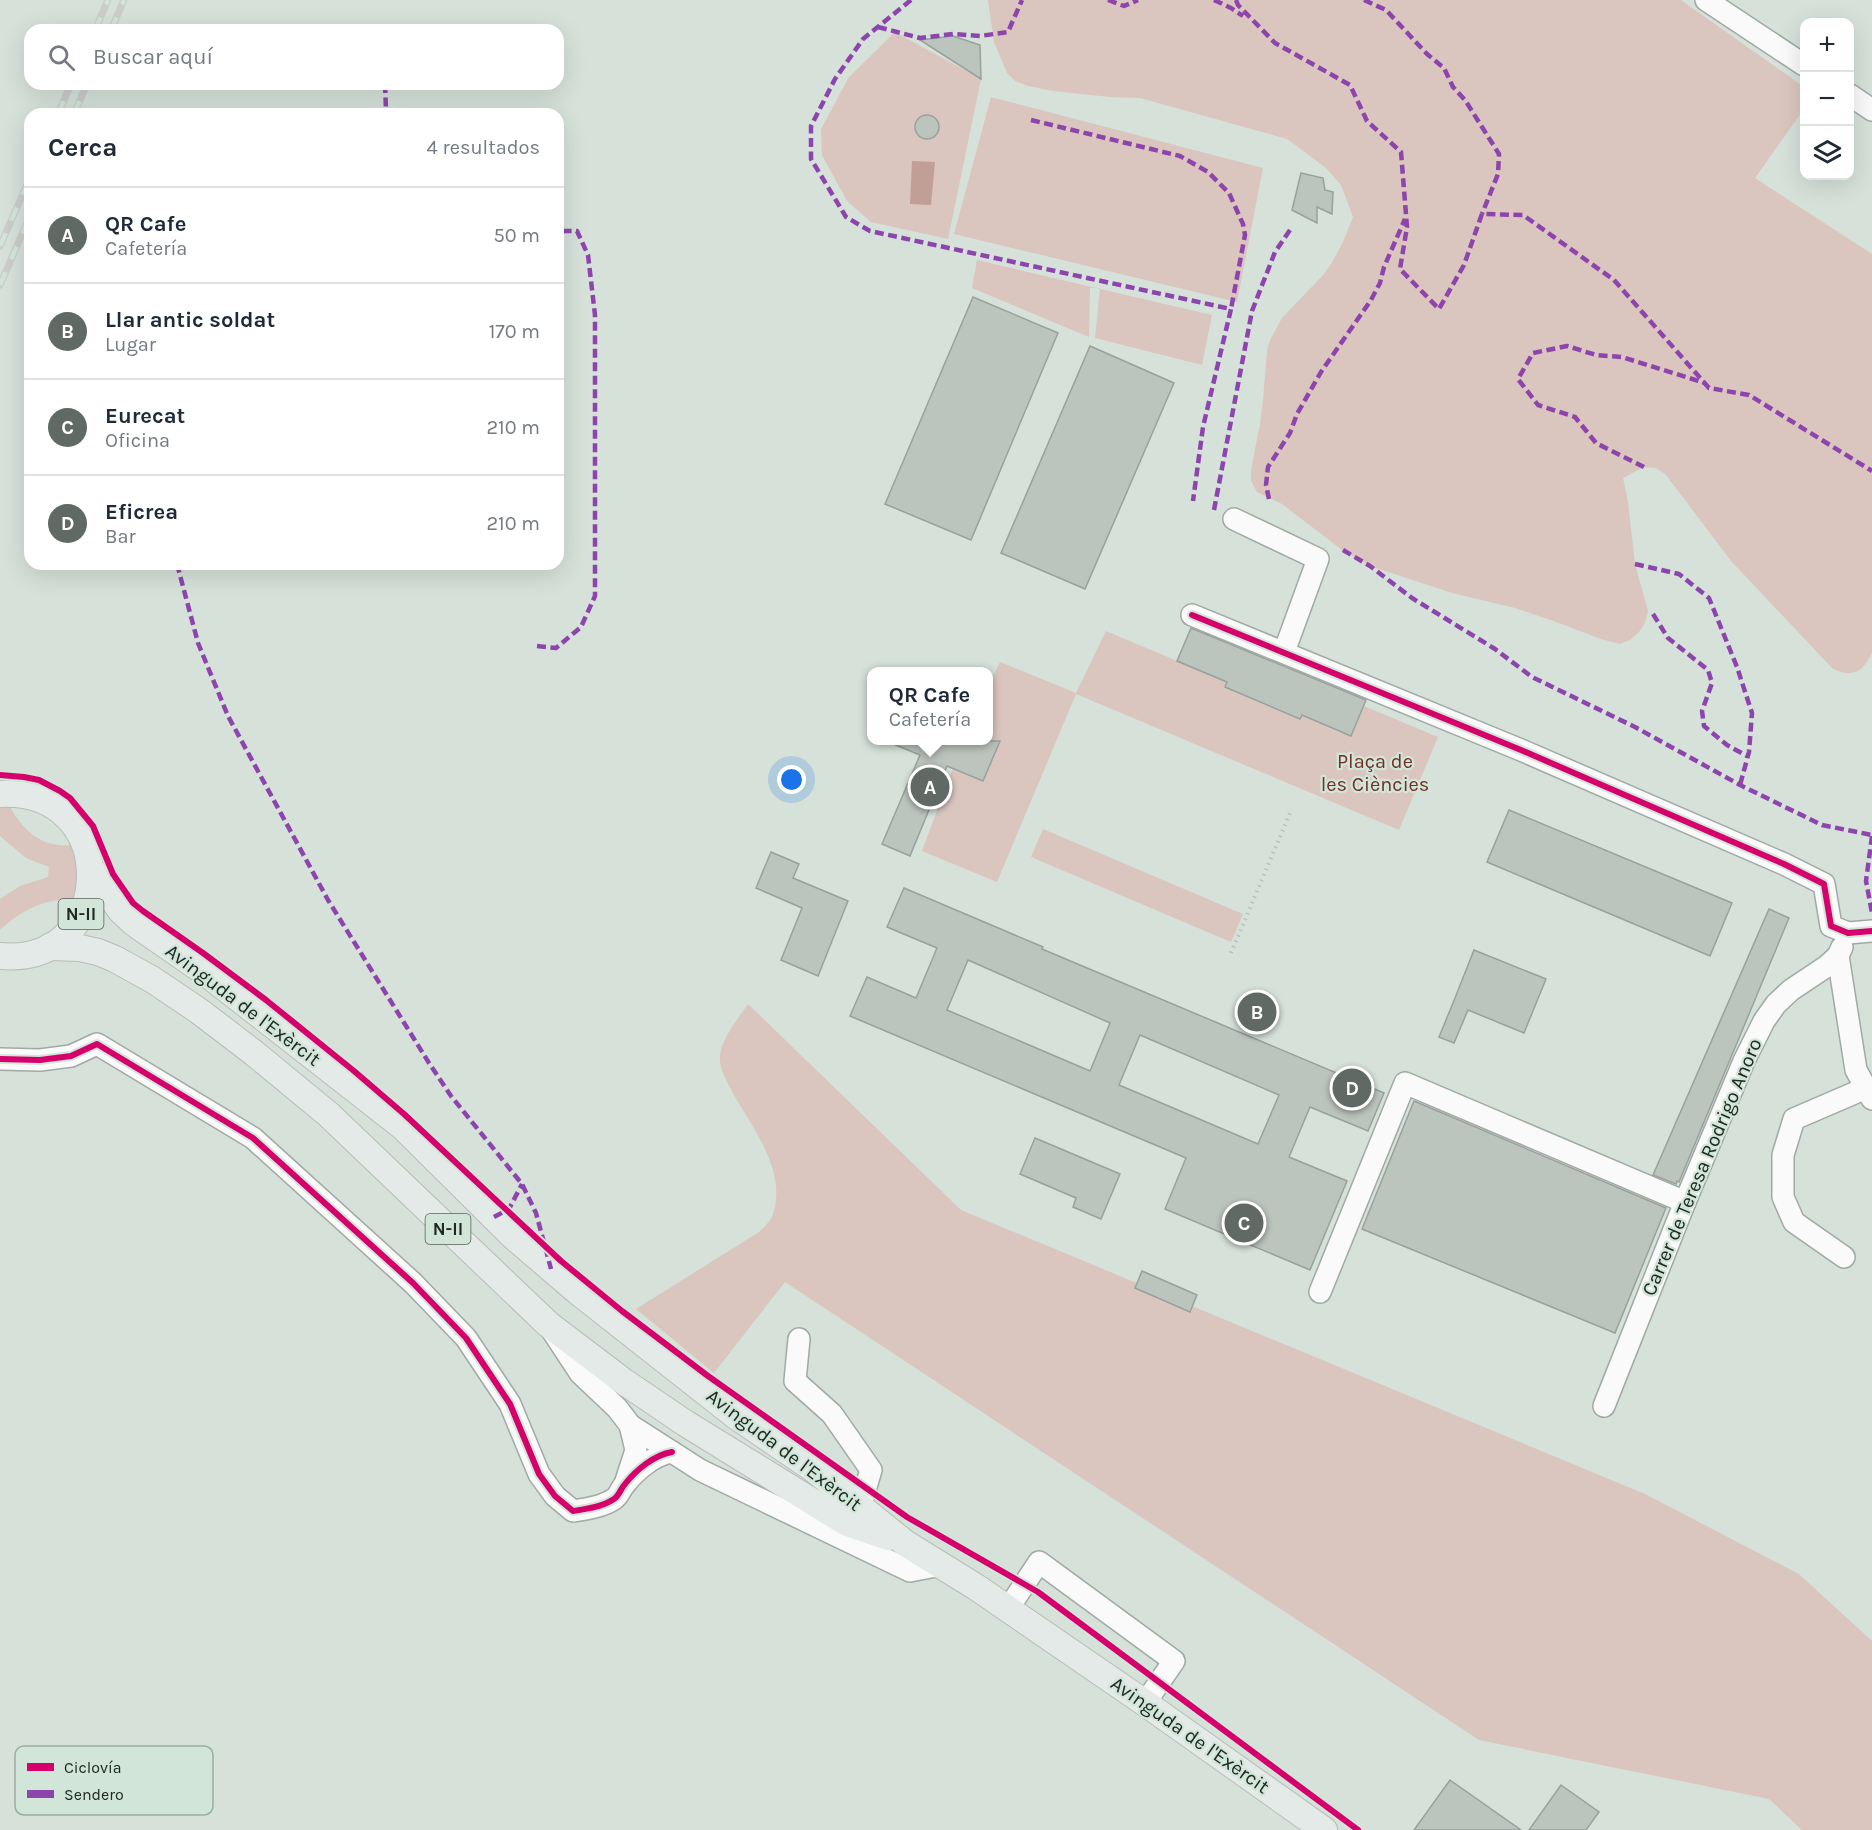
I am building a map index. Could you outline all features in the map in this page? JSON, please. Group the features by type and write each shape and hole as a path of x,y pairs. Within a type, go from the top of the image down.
{"main road":[{"name":"N-II","path":"0,794 34,797 65,816 80,835 91,869 89,892 81,914 68,933 49,946 27,955 0,956"},
{"name":"Avinguda de l'Exèrcit","path":"91,869 126,917 239,998 403,1127 514,1237 577,1291 737,1417 812,1468 905,1543 1008,1609 1324,1830"},
{"name":"Avinguda de l'Exèrcit","path":"49,946 80,948 115,959 153,980 199,1011 328,1114 548,1324 623,1381 685,1423 847,1523 905,1543"}],"street":[{"path":"1706,0 1800,62"},
{"path":"1854,98 1872,110"},
{"path":"1234,519 1318,559 1284,652"},
{"path":"1192,615 1521,750 1784,864 1824,884 1840,929 1838,956 1856,1070 1869,1094 1794,1119 1783,1155 1783,1197 1794,1222 1844,1257"},
{"path":"1840,929 1872,931"},
{"name":"Carrer de Teresa Rodrigo Anoro","path":"1604,1406 1685,1202 1744,1062 1764,1021 1776,1004 1791,990 1838,956"},
{"path":"0,1059 40,1060 71,1056 97,1044 253,1138 413,1283 466,1338 510,1404 539,1474 555,1496 573,1511 595,1507 615,1498 626,1482 649,1462 672,1452"},
{"path":"1320,1293 1405,1083 1685,1202"},
{"path":"548,1324 580,1373 617,1407 630,1425 700,1470 910,1571 941,1565"},
{"path":"799,1339 795,1380 832,1414 871,1470 860,1507"},
{"path":"626,1482 636,1450 630,1425"},
{"path":"1008,1609 1039,1562 1174,1661 1145,1703"}],"path":[{"path":"1231,953 1290,813"}],"green space":[{"path":"988,0 1681,0 1800,84 1800,115 1755,178 1872,254 1872,652 1869,659 1856,672 1845,673 1832,668 1731,561 1666,475 1656,468 1644,467 1623,478 1635,564 1648,611 1645,623 1639,632 1630,640 1620,644 1515,608 1452,593 1370,566 1342,550 1282,504 1257,492 1251,481 1251,470 1260,424 1267,350 1282,318 1324,274 1343,242 1353,217 1341,185 1326,168 1287,139 1140,98 1053,91 1015,81 1007,73 994,42"},
{"path":"895,32 981,79 948,239 871,222 847,201 822,155 821,129 849,77"},
{"path":"991,97 1263,168 1237,302 954,234"},
{"path":"977,260 1097,288 1090,288 1089,337 972,288"},
{"path":"1100,289 1212,315 1202,365 1095,338"},
{"name":"Plaça de les Ciències","path":"1106,631 1227,682 1225,687 1300,719 1302,715 1351,736 1364,706 1438,737 1399,830 1076,694 997,882 922,851 962,745 993,745 993,677 1000,662 1076,693"},
{"path":"0,807 10,807 34,836 51,844 71,845 80,870 75,899 64,899 34,907 16,917 0,930 0,899 20,886 48,877 49,867 26,858 0,836"},
{"path":"1043,829 1243,914 1231,942 1031,857"},
{"path":"748,1004 961,1210 1645,1494 1799,1574 1872,1641 1872,1830 1802,1830 1769,1799 1479,1740 785,1282 714,1373 636,1309 759,1232 773,1214 776,1183 772,1167 759,1137 726,1079 720,1061 725,1039"}],"shaded area":[{"path":"912,161 935,162 931,205 910,204"}],"building":[{"path":"953,36 980,45 981,79 920,40"},
{"path":"927,115 932,116 938,122 938,132 932,138 927,139 922,138 916,132 915,127 916,122 922,116"},
{"path":"1301,173 1323,178 1325,190 1333,192 1332,214 1317,207 1317,223 1292,210"},
{"path":"973,297 1058,333 971,540 885,504"},
{"path":"1090,346 1174,383 1085,589 1001,553"},
{"path":"1191,628 1366,700 1351,736 1302,715 1300,719 1225,687 1227,682 1177,661"},
{"path":"993,741 1000,741 983,781 947,766 910,856 882,844 920,755 896,745 993,745"},
{"path":"1509,810 1732,903 1710,956 1487,862"},
{"path":"771,852 799,864 793,878 848,901 818,976 781,960 802,908 756,888"},
{"path":"904,888 1043,947 1042,949 1384,1093 1368,1131 1310,1107 1289,1157 1347,1181 1310,1270 1165,1209 1186,1158 850,1016 867,977 916,998 937,948 887,927","holes":["968,960 1110,1023 1090,1071 947,1010","1140,1035 1279,1095 1258,1144 1119,1085"]},
{"path":"1769,909 1789,918 1679,1182 1677,1181 1676,1184 1653,1175"},
{"path":"1474,950 1546,979 1524,1033 1468,1010 1454,1043 1439,1037"},
{"path":"1414,1101 1666,1208 1615,1333 1362,1229"},
{"path":"1035,1138 1120,1174 1101,1219 1073,1207 1076,1198 1020,1174"},
{"path":"1142,1271 1197,1295 1190,1312 1135,1288"},
{"path":"1450,1780 1521,1830 1414,1830"},
{"path":"1561,1785 1599,1812 1586,1830 1529,1830"}],"railway":[{"path":"98,24 108,0"},
{"path":"114,24 124,0"},
{"path":"61,108 68,90"},
{"path":"77,108 84,90"},
{"path":"0,246 24,192"},
{"path":"0,285 24,230"}],"marked path":[{"path":"911,0 863,39 835,79 811,126 811,159 846,217 870,231 1231,309 1203,427 1193,501"},
{"path":"878,27 920,38 953,34 980,36 1008,32 1022,0"},
{"path":"1108,0 1124,6 1138,0"},
{"path":"1214,0 1243,16"},
{"path":"1236,0 1238,5 1275,43 1350,85 1367,121 1401,152 1407,227 1400,269 1439,309 1464,265 1482,214 1523,215 1614,280 1709,388 1749,395 1872,471"},
{"path":"1364,0 1386,10 1427,54 1444,68 1453,87 1465,100 1499,154 1498,174 1482,214"},
{"path":"385,90 386,108"},
{"path":"1031,120 1180,156 1208,172 1229,193 1243,224 1245,235 1231,309"},
{"path":"1269,499 1266,485 1268,467 1290,433 1297,414 1321,372 1371,300 1405,219"},
{"path":"1214,510 1252,311 1275,252 1290,230"},
{"path":"537,646 556,648 581,627 595,596 595,315 588,255 577,231 564,231"},
{"path":"1644,467 1596,443 1575,417 1538,405 1518,379 1533,353 1567,346 1596,355 1622,357 1705,383"},
{"path":"1343,550 1370,566 1412,598 1495,649 1532,677 1635,727 1740,785 1822,825 1872,835"},
{"path":"1635,564 1679,574 1709,598 1737,667 1752,713 1749,752 1740,785"},
{"path":"179,570 198,643 228,716 328,900 429,1063 451,1096 522,1184 536,1213 551,1269"},
{"path":"1653,614 1668,638 1708,670 1712,683 1702,711 1704,726 1727,745 1747,756"},
{"path":"1872,836 1866,881 1872,913"},
{"path":"494,1217 509,1209 522,1184"}],"cycle path":[{"path":"1192,615 1521,750 1784,864 1824,884 1831,926 1848,933 1872,931"},
{"path":"0,775 39,780 70,798 93,826 113,874 133,903 266,1000 354,1071 404,1114 561,1261 622,1311 708,1376 907,1517 1038,1592 1358,1830"},
{"path":"0,1059 40,1060 71,1056 97,1044 253,1138 413,1283 466,1338 510,1404 539,1474 555,1496 573,1511 609,1502 640,1469 659,1456 672,1452"}],"place":[{"name":"QR Cafe","path":"930,787"},
{"name":"Llar antic soldat","path":"1257,1012"},
{"name":"Eficrea","path":"1352,1088"},
{"name":"Eurecat","path":"1244,1223"}]}
